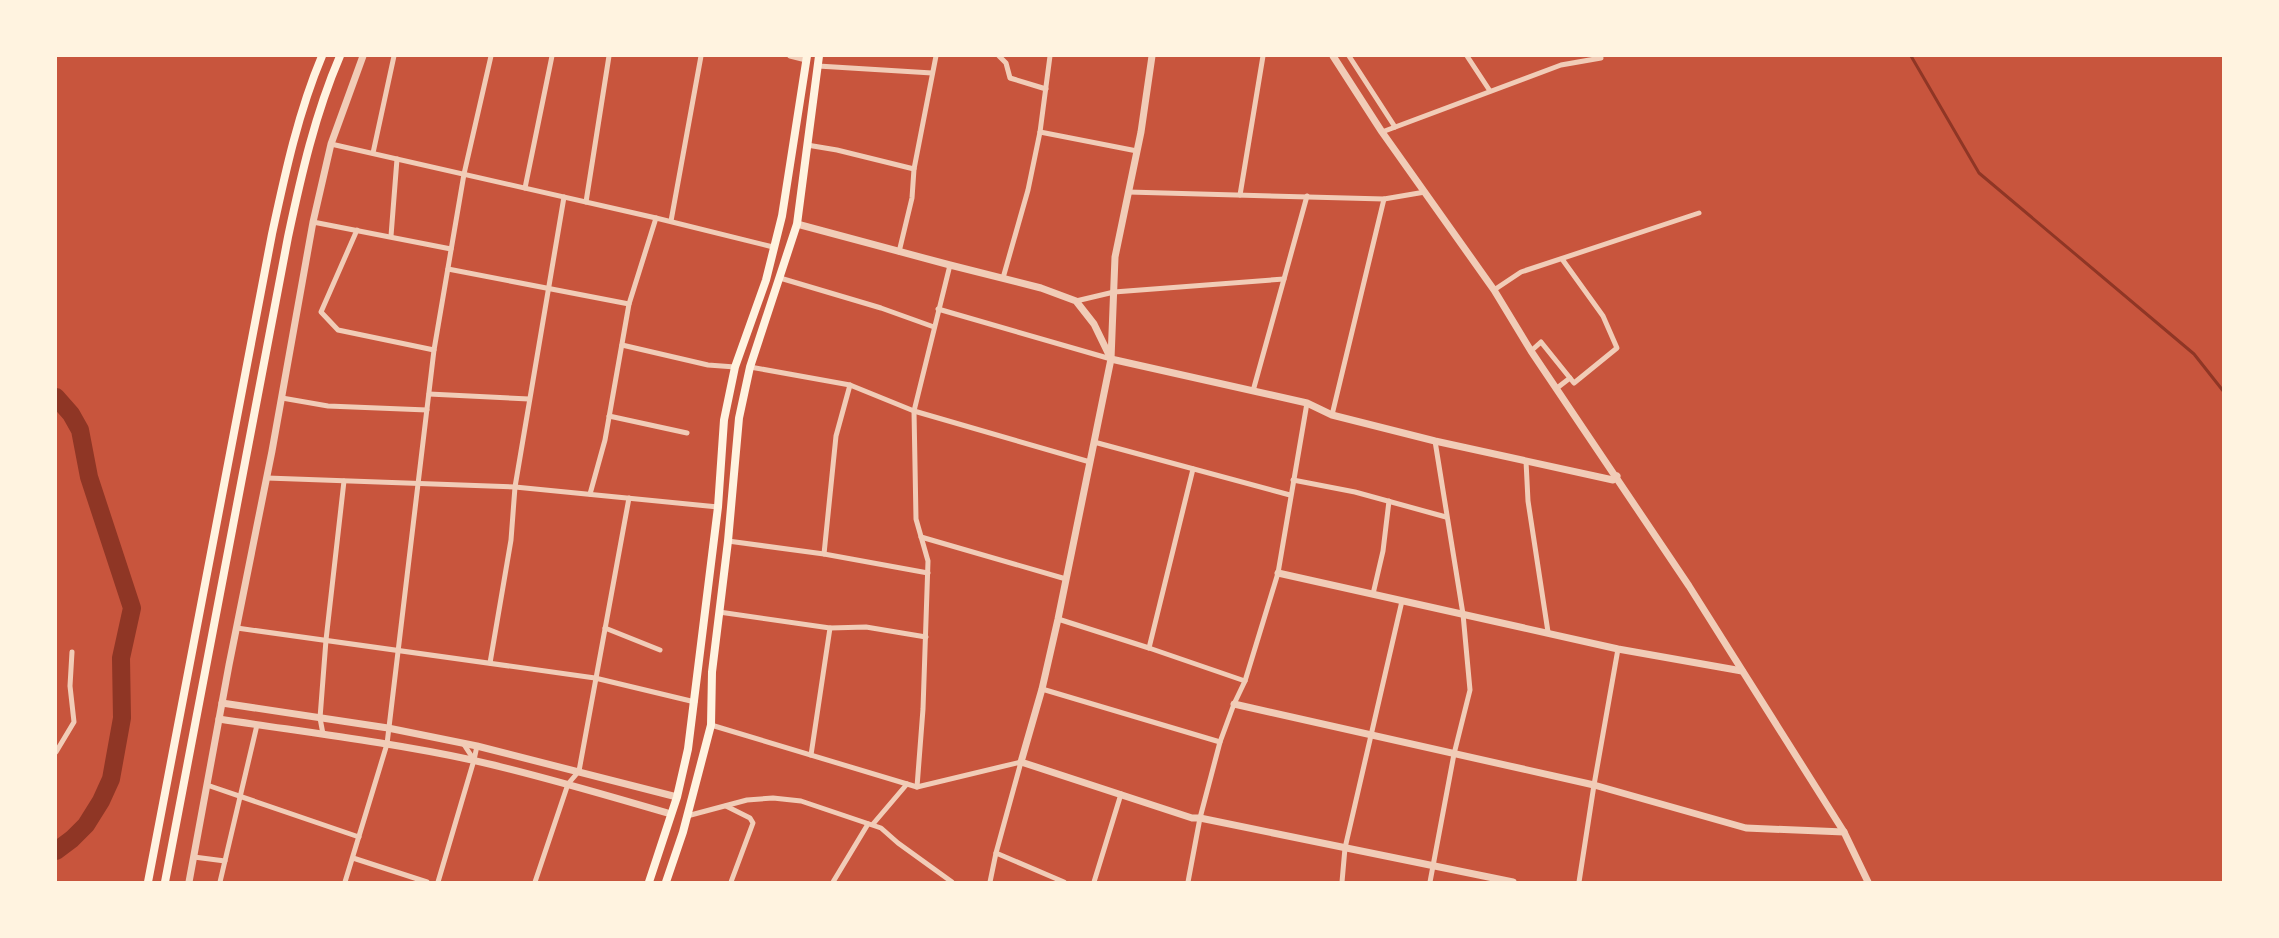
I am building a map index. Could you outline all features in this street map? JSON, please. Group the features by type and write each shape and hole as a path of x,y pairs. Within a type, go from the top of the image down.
{"main road":[{"path":"148,882 272,234 290,154 322,56"},
{"path":"165,882 288,237 305,158 329,80 340,56"},
{"path":"666,882 687,816 711,726 712,672 728,541 739,418 750,367 797,224 819,56"},
{"path":"649,882 677,797 688,749 718,507 724,420 735,367 766,280 782,216 806,58"},
{"path":"777,232 793,237"}],"street":[{"path":"189,882 267,478 313,222 331,144 363,56"},
{"path":"373,153 393,56"},
{"path":"345,882 387,744 434,350 464,174 491,56"},
{"path":"525,188 552,56"},
{"path":"586,202 609,56"},
{"path":"671,221 701,56"},
{"path":"790,56 806,58"},
{"path":"899,252 912,198 914,170 936,56"},
{"path":"999,56 1006,63 1010,78 1046,89"},
{"path":"1003,278 1028,190 1040,132 1050,56"},
{"path":"990,882 1042,689 1111,359 1115,256 1137,151 1152,56"},
{"path":"1240,195 1263,56"},
{"path":"1333,56 1382,132 1494,290 1531,351 1617,476 1844,832 1868,882"},
{"path":"1349,56 1395,127"},
{"path":"1467,56 1490,91"},
{"path":"1382,132 1561,66 1601,58"},
{"path":"818,66 932,73"},
{"path":"1040,132 1137,151"},
{"path":"331,144 671,221 773,247"},
{"path":"807,145 837,150 914,170"},
{"path":"391,236 398,159"},
{"path":"1128,192 1384,199 1425,192"},
{"path":"1253,391 1307,196"},
{"path":"490,663 511,540 515,487 564,197"},
{"path":"1332,415 1384,199"},
{"path":"1494,290 1521,272 1699,213"},
{"path":"590,494 605,440 629,304 656,218"},
{"path":"313,222 451,249"},
{"path":"797,224 1041,288 1076,301 1094,324 1111,359"},
{"path":"357,230 321,312 338,330 434,350"},
{"path":"1531,351 1541,342 1575,383 1617,348 1603,316 1562,259"},
{"path":"917,787 928,561 916,519 914,411 950,265"},
{"path":"448,269 629,304"},
{"path":"780,278 881,308 934,327"},
{"path":"1076,301 1114,292 1284,279"},
{"path":"938,309 1111,359 1307,403 1332,415 1435,441 1613,480 1617,476"},
{"path":"622,345 708,365 735,367"},
{"path":"750,367 850,385 914,411 1090,462"},
{"path":"1557,388 1570,378"},
{"path":"824,554 836,436 850,385"},
{"path":"429,394 529,399"},
{"path":"282,398 328,406 427,410"},
{"path":"1188,882 1200,818 1220,742 1245,681 1278,573 1307,403"},
{"path":"609,416 687,433"},
{"path":"1430,882 1431,866 1454,754 1470,690 1462,614 1435,441"},
{"path":"1094,442 1290,495"},
{"path":"1526,461 1528,501 1548,632"},
{"path":"1149,648 1193,469"},
{"path":"267,478 515,487 718,507"},
{"path":"1293,480 1355,492 1446,517"},
{"path":"323,734 320,718 326,640 344,481"},
{"path":"535,882 568,784 579,771 593,705 595,678 629,498"},
{"path":"1373,594 1383,551 1389,501"},
{"path":"921,537 1066,579"},
{"path":"728,541 824,554 928,573"},
{"path":"1278,573 1618,649 1742,671"},
{"path":"1342,882 1345,848 1402,600"},
{"path":"719,612 830,628 866,627 926,637"},
{"path":"1058,619 1245,681"},
{"path":"237,628 595,678 695,702"},
{"path":"605,628 660,651"},
{"path":"811,755 830,628"},
{"path":"1579,882 1618,649"},
{"path":"56,752 74,722 70,686 72,652"},
{"path":"1042,689 1220,742"},
{"path":"222,703 463,743 677,797"},
{"path":"1234,704 1594,785 1746,828 1844,832"},
{"path":"219,719 387,744 474,760 671,814"},
{"path":"220,882 257,725"},
{"path":"711,726 917,787 1022,762 1192,818 1510,882"},
{"path":"463,743 474,760"},
{"path":"438,882 477,746"},
{"path":"833,882 871,824 907,784"},
{"path":"207,785 360,837"},
{"path":"1094,882 1121,794"},
{"path":"687,816 747,800 773,798 801,801 881,828 952,882"},
{"path":"726,806 750,818 753,823 731,882"},
{"path":"996,853 1064,882"},
{"path":"194,857 225,861"},
{"path":"353,858 427,882"},
{"path":"401,882 403,875"}],"waterway":[{"path":"1911,56 1979,173 2194,354 2224,392"},
{"path":"56,397 71,414 80,430 89,477 132,608 121,658 122,718 111,779 86,825 56,851"}]}
